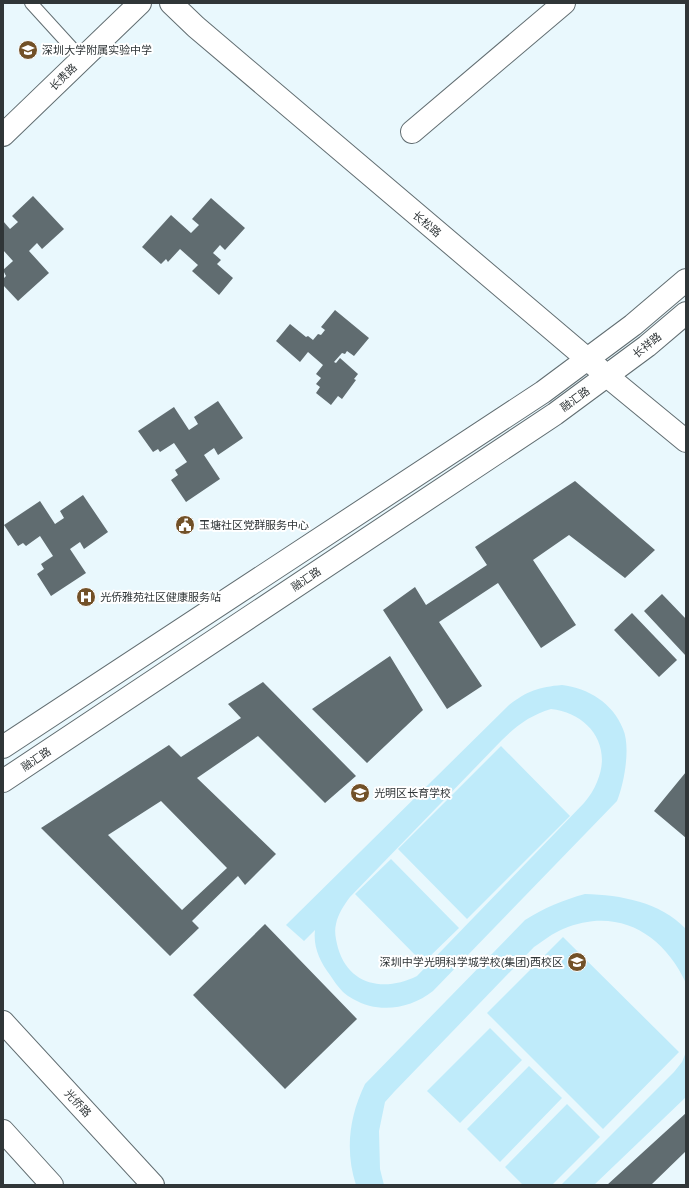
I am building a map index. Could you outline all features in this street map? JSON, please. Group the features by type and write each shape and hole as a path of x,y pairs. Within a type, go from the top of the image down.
{"street":[{"name":"长贵路","path":"3,134 140,3"},
{"name":"长松路","path":"171,3 196,27 607,376 686,441"},
{"path":"412,132 564,3"},
{"path":"3,747 543,392 633,325 686,280"},
{"name":"长祥路","path":"607,376 647,346 686,313"},
{"name":"融汇路","path":"3,781 555,414 607,376"},
{"name":"光侨路","path":"3,1022 153,1185"},
{"path":"3,1131 52,1185"}],"lane":[{"path":"31,3 82,59"}],"shaded area":[{"path":"562,685 581,689 590,693 606,704 619,720 625,737 626,765 617,801 433,991 414,1002 384,1008 373,1007 353,999 341,990 320,960 315,942 315,930 304,941 286,925 509,705 534,690","holes":["551,709 576,717 586,724 594,733 602,756 601,768 596,785 584,803 417,976 393,984 381,984 359,978 350,971 343,961 338,948 335,927 343,906 350,897 513,730 531,717 544,711"]},
{"path":"501,746 570,816 467,919 398,849"},
{"path":"391,859 459,928 423,963 355,894"},
{"path":"585,894 626,898 652,906 676,920 686,929 686,983 676,965 665,950 651,938 636,929 620,923 602,921 583,923 563,929 552,935 534,947 385,1102 379,1131 380,1169 384,1185 356,1185 351,1160 350,1134 355,1109 365,1084 525,920 554,905"},
{"path":"563,937 679,1052 603,1129 487,1013"},
{"path":"490,1028 522,1060 460,1123 427,1091"},
{"path":"686,1052 686,1097 594,1185 561,1185 674,1072 682,1062"},
{"path":"529,1066 562,1098 500,1162 467,1129"},
{"path":"567,1104 600,1137 552,1185 523,1185 505,1167"}],"building":[{"path":"33,196 64,229 42,249 37,243 29,251 49,273 18,301 3,285 3,279 6,276 3,270 13,261 3,250 3,221 10,229 18,222 12,216"},
{"path":"211,198 245,228 225,250 220,245 213,253 221,260 217,264 233,278 219,295 192,271 198,265 180,249 168,262 166,259 161,264 142,247 171,215 191,233 199,225 192,219"},
{"path":"335,310 369,338 354,356 347,351 345,354 342,353 334,362 336,363 340,358 358,374 354,379 356,380 342,399 338,396 331,405 316,393 320,387 316,384 321,378 316,374 323,365 308,352 300,362 276,341 290,324 306,337 308,336 313,340 318,334 321,335 325,330 321,327"},
{"path":"218,401 243,438 218,455 214,448 204,455 220,479 186,502 171,480 178,475 175,470 187,462 174,443 160,452 158,449 153,452 138,431 174,407 189,430 198,424 194,417"},
{"path":"575,481 655,550 625,578 569,535 533,560 576,625 541,648 498,583 439,622 482,686 447,709 383,610 415,587 426,605 487,565 475,547"},
{"path":"83,495 108,532 84,549 80,542 70,549 86,573 51,596 37,574 44,569 41,564 53,556 40,536 26,546 23,543 18,546 4,525 40,501 55,524 64,518 60,511"},
{"path":"662,594 686,619 686,656 644,611"},
{"path":"632,613 677,660 659,677 614,630"},
{"path":"390,656 423,710 367,763 312,709"},
{"path":"263,682 356,776 325,803 258,736 197,778 276,854 245,885 238,876 192,921 199,928 170,956 41,828 169,745 181,757 241,718 228,704","holes":["161,801 227,868 182,910 108,835"]},
{"path":"686,772 686,838 654,811"},
{"path":"265,924 357,1019 285,1089 193,995"},
{"path":"686,1113 686,1151 651,1185 607,1185"}],"place":[{"name":"深圳大学附属实验中学","path":"28,50"},
{"name":"玉塘社区党群服务中心","path":"185,525"},
{"name":"光侨雅苑社区健康服务站","path":"86,597"},
{"name":"光明区长育学校","path":"360,793"},
{"name":"深圳中学光明科学城学校(集团)西校区","path":"577,962"}]}
